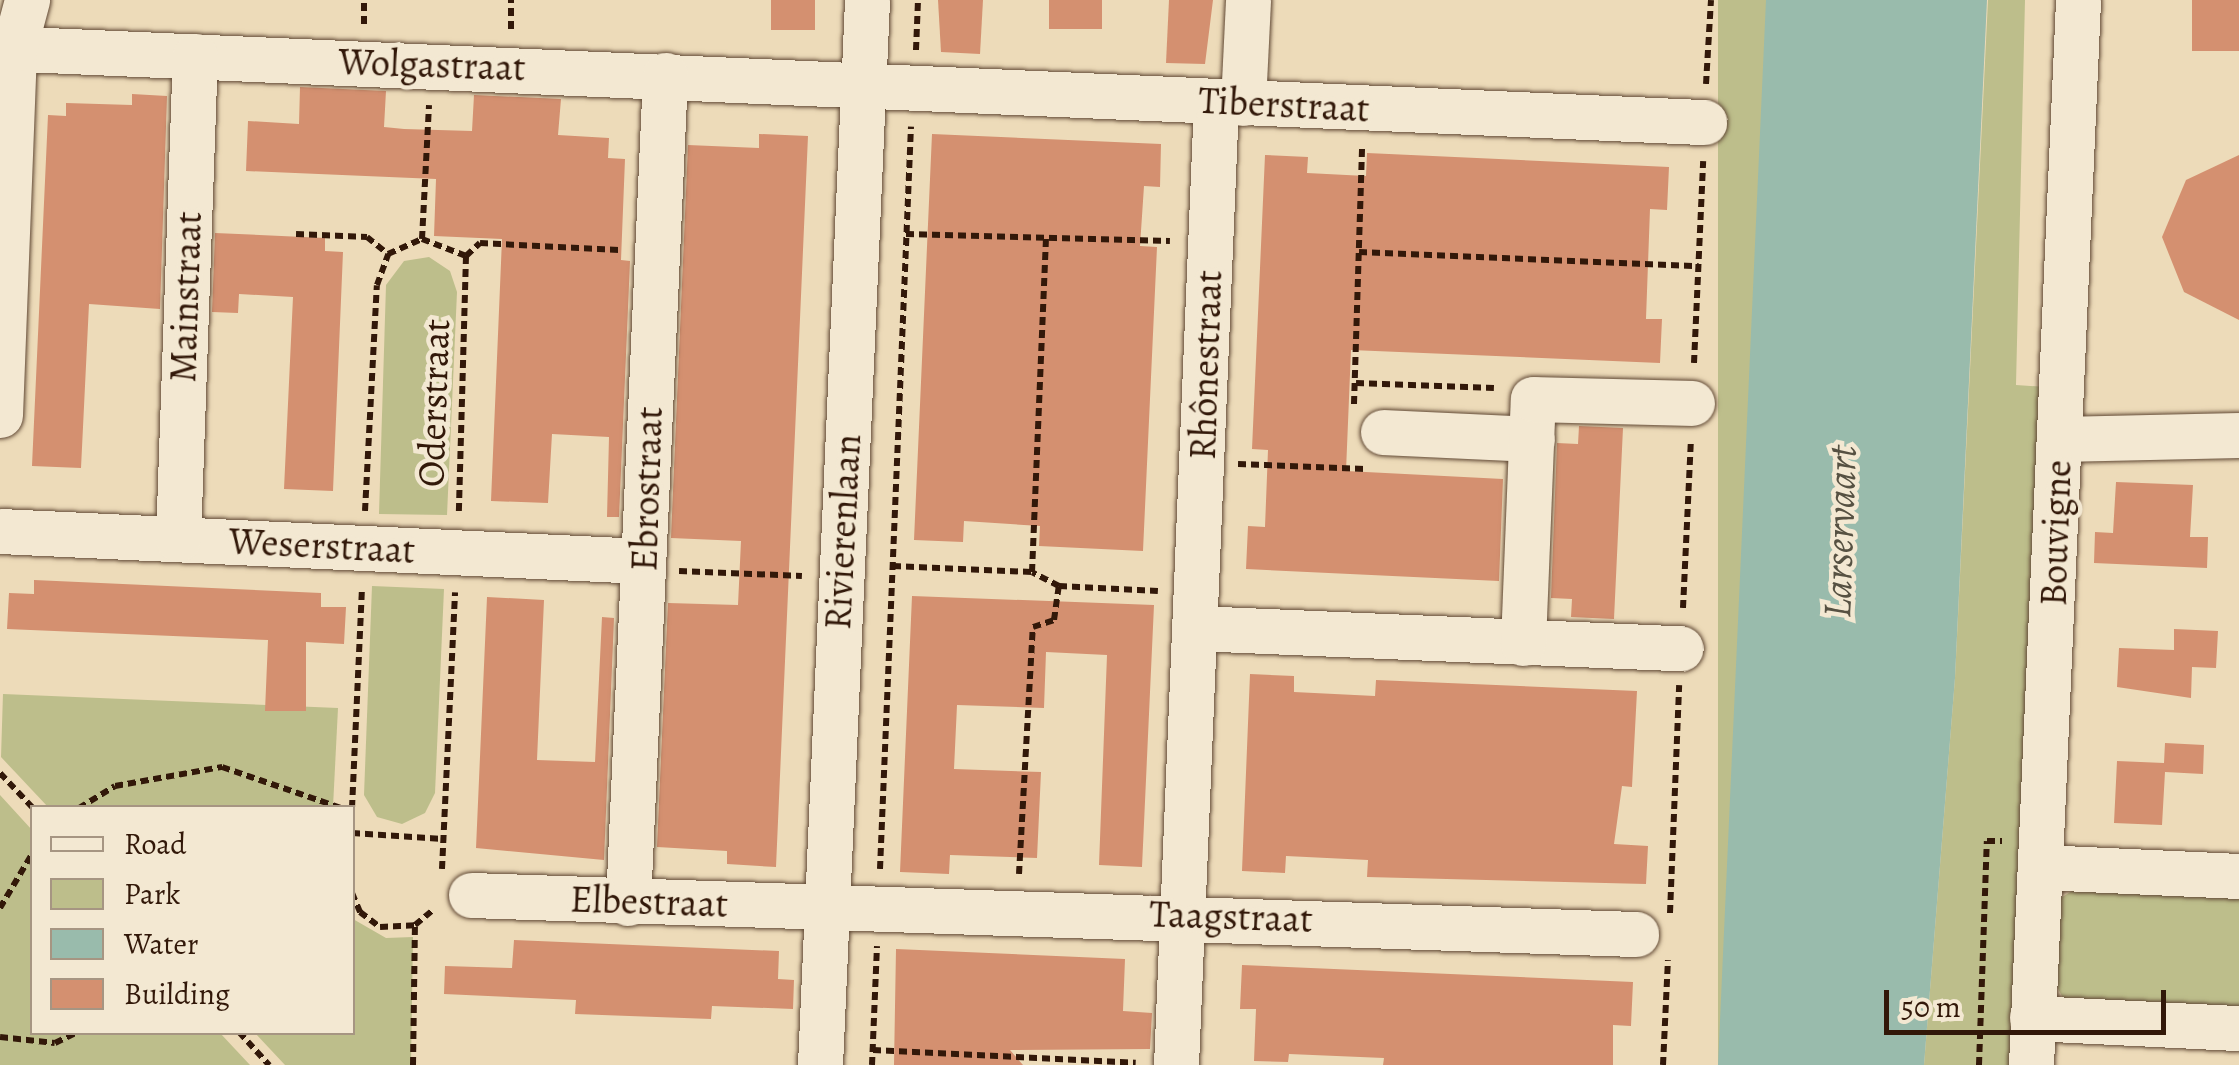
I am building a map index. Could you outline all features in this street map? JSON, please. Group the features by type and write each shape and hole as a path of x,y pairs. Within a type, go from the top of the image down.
{"street":[{"path":"0,415 7,48 26,0"},
{"name":"Rivierenlaan","path":"820,1065 867,0"},
{"name":"Rhônestraat","path":"1176,1065 1211,242 1248,0"},
{"name":"Bouvigne","path":"2031,1065 2078,0"},
{"name":"Wolgastraat","path":"7,48 863,83"},
{"name":"Mainstraat","path":"178,539 195,56"},
{"name":"Ebrostraat","path":"628,903 665,75"},
{"name":"Tiberstraat","path":"863,83 1363,110 1704,122"},
{"path":"1523,643 1533,399 1692,403"},
{"path":"1362,433 1532,439"},
{"path":"2060,439 2239,435"},
{"name":"Weserstraat","path":"0,531 457,552 643,565"},
{"path":"1195,610 1523,643 1681,648"},
{"path":"2042,854 2239,876"},
{"name":"Elbestraat","path":"450,896 826,905"},
{"name":"Taagstraat","path":"826,905 1017,913 1184,914 1658,941"},
{"path":"2032,1018 2239,1028"}],"path":[{"path":"872,1065 918,0"},
{"path":"1663,1065 1658,941 1681,648 1711,0"},
{"path":"422,238 431,66"},
{"path":"1350,468 1362,433 1359,252 1363,110"},
{"path":"296,234 366,237 388,254 422,238 466,256 480,243 657,252"},
{"path":"906,234 1211,242"},
{"path":"1032,572 1046,238"},
{"path":"1359,252 1699,266"},
{"name":"Oderstraat","path":"352,805 376,285 388,254"},
{"name":"Oderstraat","path":"450,896 443,839 466,256"},
{"path":"643,565 842,571 893,566 1032,572 1059,586 1195,610"},
{"path":"1017,913 1033,627 1054,620 1059,586"},
{"path":"84,805 116,786 222,767 332,805"},
{"path":"0,773 30,805"},
{"path":"355,833 443,839"},
{"path":"1978,1065 1988,841 2042,854"},
{"path":"0,908 30,857"},
{"path":"355,900 360,912 380,927 415,925 450,896"},
{"path":"413,1065 415,925"},
{"path":"0,1037 54,1044 72,1035"},
{"path":"242,1035 268,1065"},
{"path":"873,1050 1176,1065"}],"green space":[{"path":"1718,0 1766,0 1766,1065 1718,1065"},
{"path":"1988,0 2025,0 2016,385 2048,387 2013,1065 1924,1065 1955,678"},
{"path":"429,257 450,271 457,292 447,515 379,514 386,285 404,261"},
{"path":"372,586 444,589 435,793 425,813 402,824 377,817 364,795"},
{"path":"3,694 338,708 333,805 46,805 1,757"},
{"path":"0,795 30,828 30,1035 222,1035 250,1065 0,1065"},
{"path":"2077,888 2239,889 2239,1016 2066,1004 2051,975 2059,899"},
{"path":"355,920 386,938 413,937 411,1065 285,1065 257,1035 355,1035"}],"water":[{"name":"Larservaart","path":"1766,0 1987,0 1955,678 1924,1065 1718,1065"}],"building":[{"path":"771,0 815,0 815,30 771,30"},
{"path":"938,0 983,0 980,54 941,52"},
{"path":"1049,0 1102,0 1102,29 1049,29"},
{"path":"1169,0 1213,0 1205,64 1166,63"},
{"path":"2192,0 2239,0 2239,51 2192,51"},
{"path":"300,87 386,91 384,127 404,129 472,131 474,95 561,99 558,135 609,138 608,158 625,159 621,260 630,261 619,517 607,517 609,437 552,434 548,503 491,501 502,239 434,236 436,179 246,171 248,121 299,124"},
{"path":"132,94 167,96 160,309 89,304 81,468 32,466 48,115 66,116 66,103 132,105"},
{"path":"759,134 808,136 776,867 727,864 727,851 657,847 668,603 738,605 741,541 671,538 688,145 759,148"},
{"path":"932,134 1161,144 1160,187 1144,186 1140,246 1157,247 1143,551 1039,546 1040,526 964,521 963,542 914,540"},
{"path":"1367,153 1669,167 1667,210 1650,209 1646,319 1662,319 1660,363 1351,350 1346,471 1503,479 1499,581 1246,569 1248,526 1265,527 1268,450 1252,449 1265,155 1308,157 1307,173 1366,176"},
{"path":"2239,155 2239,320 2184,292 2162,237 2186,180"},
{"path":"215,233 325,238 325,251 343,252 333,491 284,489 293,297 239,294 238,313 212,312"},
{"path":"1579,426 1623,428 1614,619 1571,617 1572,599 1551,598 1557,443 1578,444"},
{"path":"2116,482 2193,485 2190,537 2208,537 2207,568 2094,563 2095,532 2113,533"},
{"path":"34,580 321,593 321,607 346,607 344,644 306,642 306,711 265,711 268,640 7,629 9,593 34,594"},
{"path":"912,596 1154,605 1142,867 1099,865 1107,655 1046,652 1044,708 957,705 954,769 1041,772 1037,858 950,855 949,874 900,872"},
{"path":"487,597 544,600 537,760 595,762 602,617 614,618 604,860 476,848"},
{"path":"2174,629 2218,631 2216,668 2192,667 2191,698 2117,687 2119,648 2174,650"},
{"path":"1250,674 1294,676 1294,692 1375,696 1376,680 1637,691 1632,787 1622,786 1614,844 1648,846 1646,884 1367,877 1368,860 1286,856 1285,873 1242,871"},
{"path":"2165,743 2204,745 2203,774 2165,772 2162,825 2114,823 2117,761 2164,763"},
{"path":"514,940 779,951 778,979 794,980 793,1009 712,1006 711,1019 575,1014 576,1000 444,994 445,966 512,968"},
{"path":"896,949 1125,959 1123,1011 1152,1013 1150,1049 1010,1050 1023,1065 894,1065"},
{"path":"1242,965 1633,982 1631,1026 1613,1025 1613,1065 1383,1065 1384,1058 1289,1054 1288,1062 1254,1061 1256,1009 1240,1009"}]}
